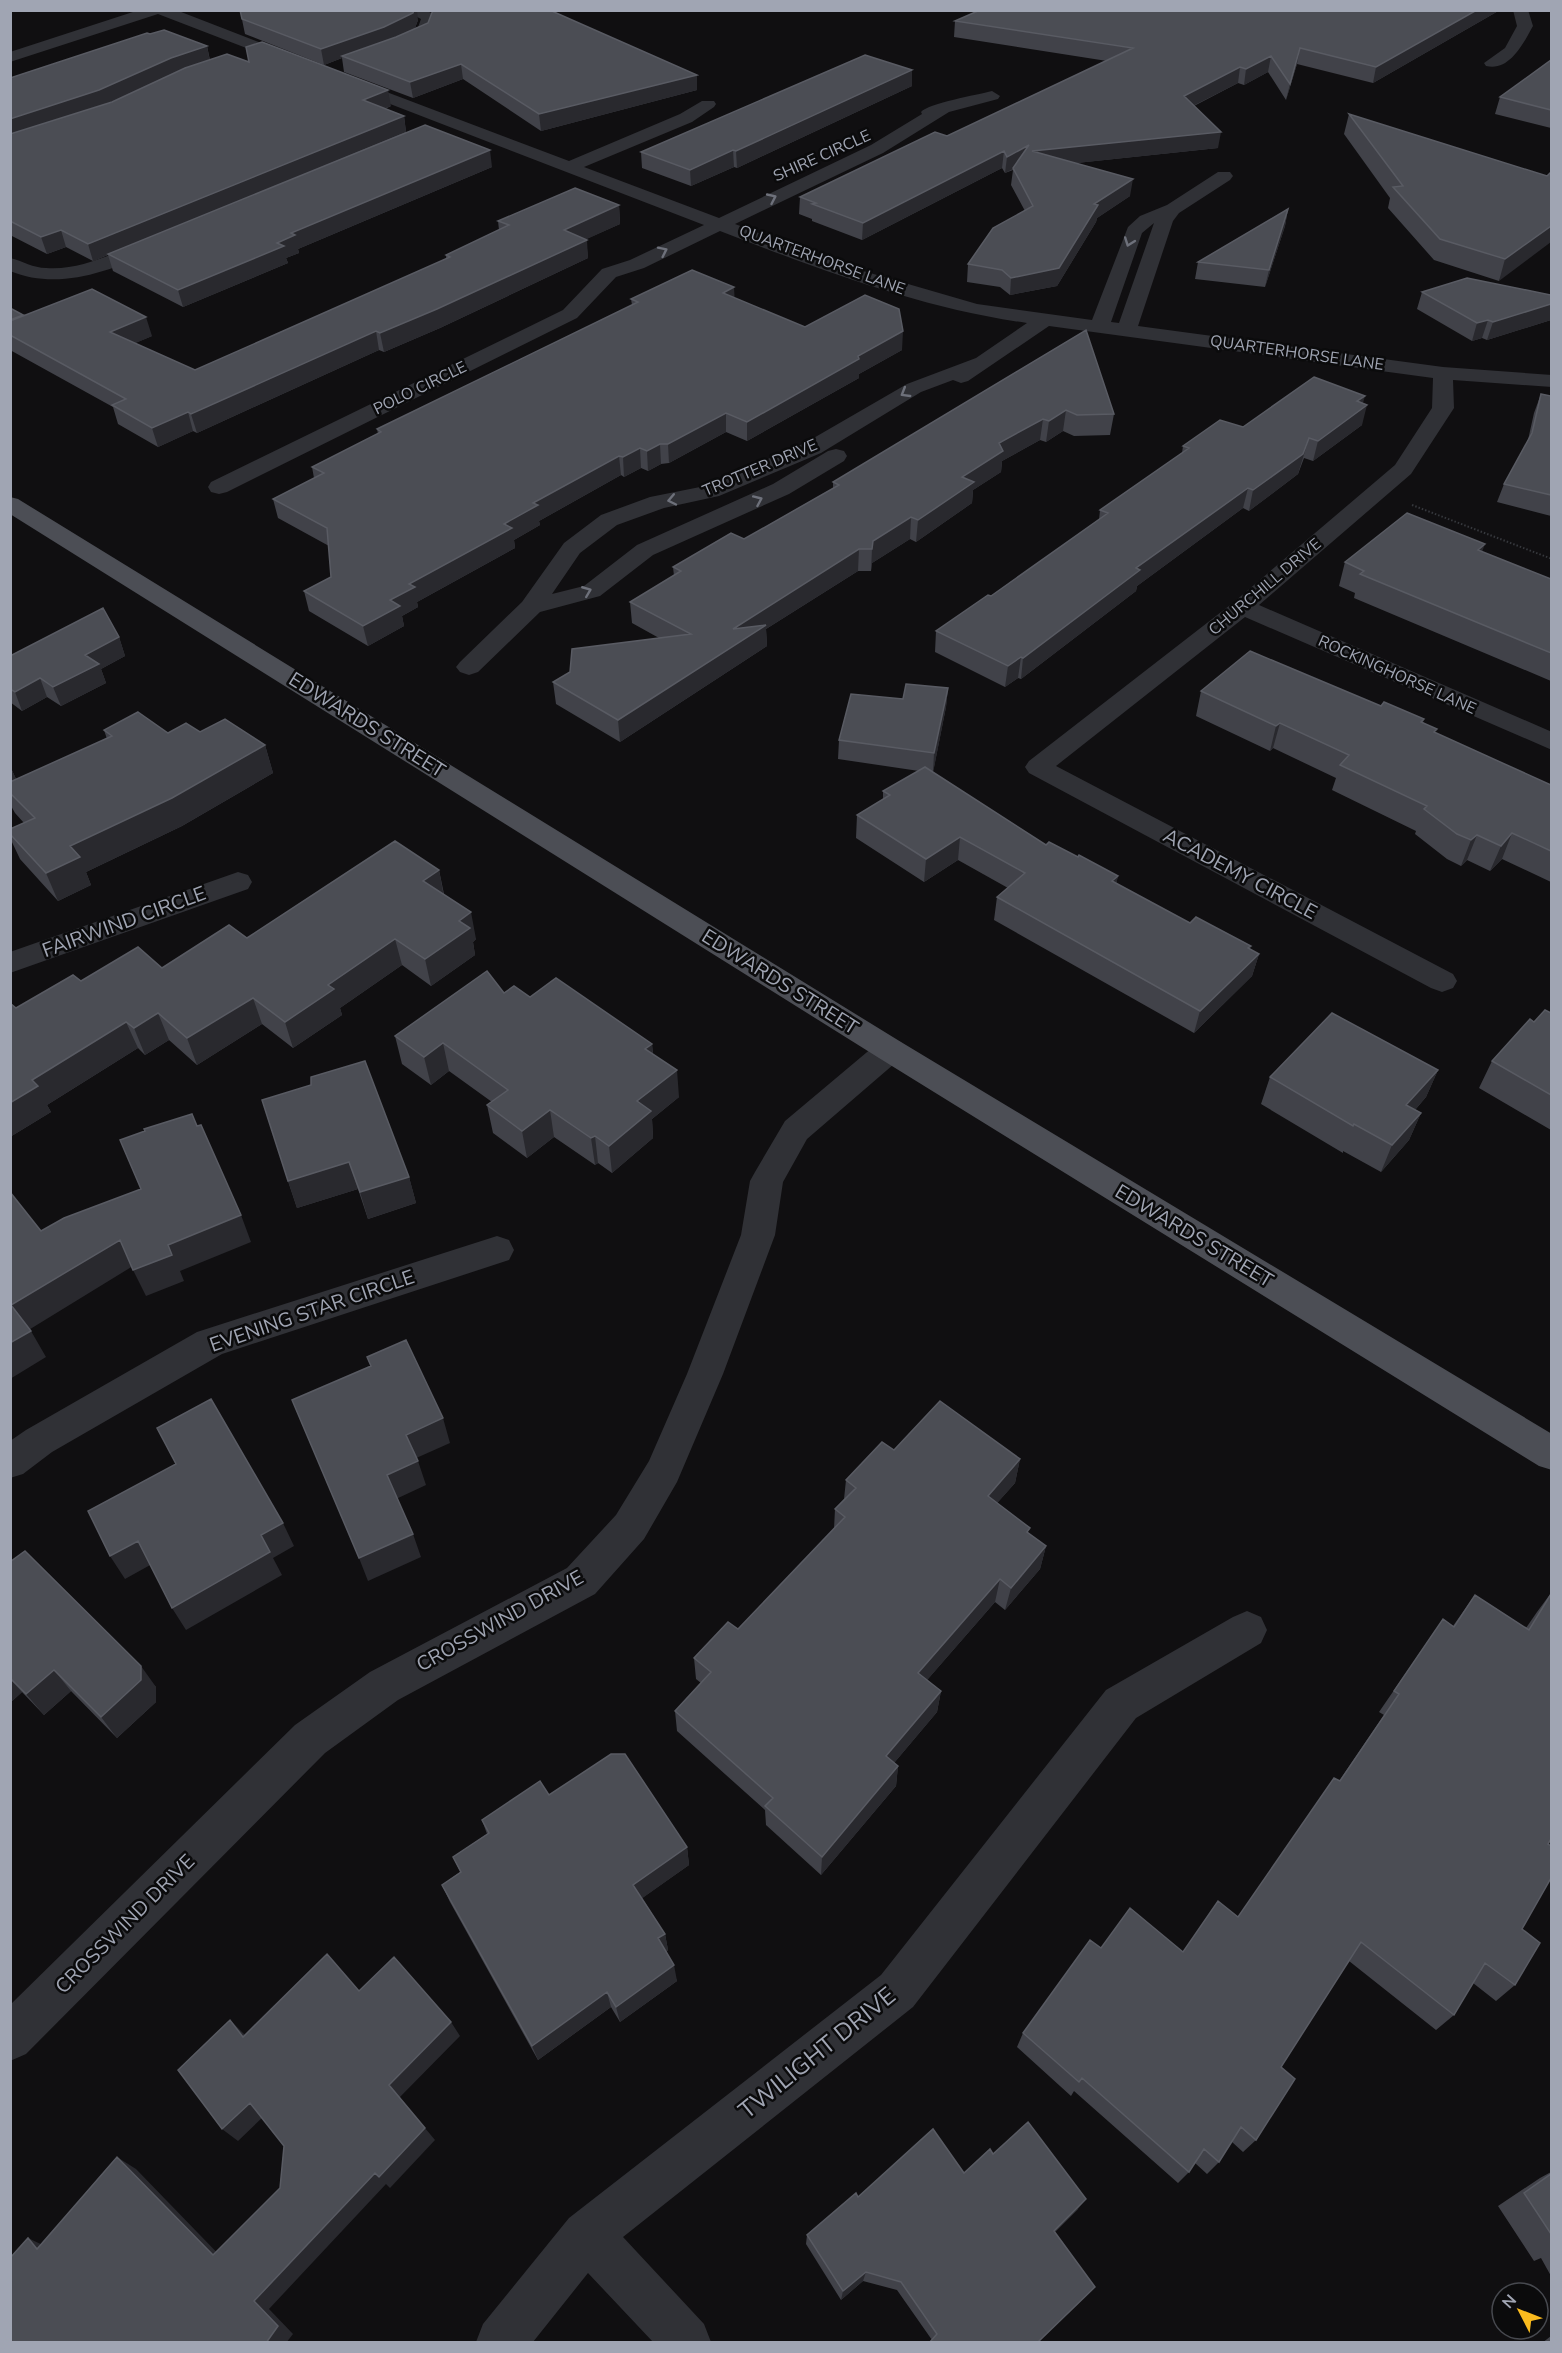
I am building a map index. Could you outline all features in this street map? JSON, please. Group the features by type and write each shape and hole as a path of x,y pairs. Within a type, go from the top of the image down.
{"main road":[{"name":"EDWARDS STREET","path":"10,504 890,1050 1551,1454"}],"street":[{"path":"10,57 156,10"},
{"path":"161,10 313,69"},
{"path":"382,51 424,33 429,18 411,10"},
{"path":"1492,63 1511,51 1525,26 1520,10"},
{"path":"245,58 266,50"},
{"name":"QUARTERHORSE LANE","path":"333,77 697,214 719,213 884,285 976,310 1443,373 1551,381"},
{"name":"SHIRE CIRCLE","path":"866,136 950,105 992,96"},
{"path":"571,166 686,118 708,104"},
{"name":"SHIRE CIRCLE","path":"719,213 877,149 950,105"},
{"path":"432,130 454,121"},
{"path":"1099,327 1134,231 1146,220 1173,209 1224,176"},
{"path":"1127,330 1164,221 1173,209"},
{"name":"POLO CIRCLE","path":"609,273 637,264 719,213"},
{"path":"676,224 697,214"},
{"path":"10,264 21,270 58,274 98,268 174,237"},
{"name":"POLO CIRCLE","path":"219,487 570,314 609,273 614,255 630,247"},
{"name":"TROTTER DRIVE","path":"531,607 592,591 645,550 781,489 935,398 979,363 1044,320"},
{"name":"TROTTER DRIVE","path":"469,667 531,607 572,548 609,520 658,502 711,492 813,448 914,388 979,363"},
{"name":"CHURCHILL DRIVE","path":"1038,767 1243,607 1403,469 1443,408 1443,373"},
{"name":"ROCKINGHORSE LANE","path":"1243,607 1551,742"},
{"name":"ACADEMY CIRCLE","path":"1038,767 1442,981"},
{"name":"FAIRWIND CIRCLE","path":"10,963 238,882"},
{"name":"CROSSWIND DRIVE","path":"10,2038 310,1739 384,1686 580,1581 630,1527 664,1470 705,1374 758,1235 767,1181 796,1130 890,1050"},
{"name":"EVENING STAR CIRCLE","path":"10,1462 39,1441 210,1343 497,1250"},
{"name":"TWILIGHT DRIVE","path":"501,2343 586,2235 897,1992 1121,1704 1247,1630"},
{"path":"586,2235 662,2313 686,2343"}],"path":[{"path":"1378,492 1551,559"}],"building":[{"path":"240,10 414,10 413,13 384,27 321,49 242,19"},
{"path":"433,10 550,10 697,75 539,114 461,64 410,82 342,56 428,23"},
{"path":"980,10 1477,10 1376,67 1300,48 1290,84 1271,56 1246,69 1240,67 1184,96 1221,132 1032,151 1133,179 1094,204 1098,205 1059,268 1011,278 1002,270 968,264 993,228 1033,206 1013,168 1029,145 1007,157 1004,151 863,223 812,204 816,203 800,197 935,132 947,136 1133,48 955,21"},
{"path":"164,30 207,46 171,58 99,90 10,119 10,78 147,33"},
{"path":"262,42 388,90 363,100 404,116 88,244 61,230 41,237 10,221 10,134 112,102 185,68 227,54 249,62 246,47"},
{"path":"865,55 912,70 690,170 641,152"},
{"path":"1551,60 1551,110 1500,97"},
{"path":"1349,114 1547,176 1551,172 1551,226 1505,259 1440,239 1393,187 1403,186"},
{"path":"425,125 490,150 291,233 295,235 277,243 284,246 178,290 108,254"},
{"path":"575,188 619,205 564,230 587,240 437,309 380,333 376,331 191,414 188,412 152,428 112,405 126,399 10,335 10,321 92,289 146,317 110,332 195,370 450,257 446,255 509,225 498,221"},
{"path":"1288,209 1269,270 1198,262"},
{"path":"692,270 734,287 723,293 805,327 865,295 899,309 903,331 858,356 859,359 747,422 726,413 668,444 660,444 647,451 640,448 623,457 619,456 533,503 538,505 504,524 512,528 409,584 415,587 390,600 400,606 363,626 304,591 331,577 327,528 273,499 324,473 312,467 381,432 377,429 638,302 631,299"},
{"path":"1467,278 1551,295 1551,304 1493,322 1488,320 1477,323 1422,292"},
{"path":"10,308 23,315 10,320"},
{"path":"1086,330 1114,414 1077,415 1066,410 1049,421 1043,419 999,443 1003,451 962,477 974,482 918,520 911,517 873,541 872,549 859,549 733,629 766,625 618,720 553,682 570,672 572,649 691,634 630,602 681,571 673,567 731,533 744,539 839,485 833,482"},
{"path":"1314,377 1365,396 1357,401 1367,405 1318,441 1309,438 1303,454 1253,490 1248,488 1136,568 1140,570 1023,658 1021,657 1008,666 936,631 988,595 991,596 1108,513 1100,510 1189,448 1183,446 1220,420 1243,427"},
{"path":"1541,394 1551,396 1551,495 1504,484 1532,433"},
{"path":"1407,513 1485,544 1478,550 1551,579 1551,653 1360,574 1364,571 1345,562"},
{"path":"103,608 119,637 85,655 99,664 53,687 40,678 15,692 10,689 10,656"},
{"path":"1250,651 1381,706 1384,702 1424,719 1421,722 1437,729 1434,732 1551,785 1551,851 1512,833 1501,846 1477,835 1471,840 1457,834 1424,809 1427,806 1340,765 1349,755 1280,723 1276,726 1201,691"},
{"path":"906,684 948,688 934,753 839,740 851,694 903,699"},
{"path":"138,712 168,733 186,723 200,732 225,719 265,745 172,798 70,846 80,857 46,873 10,834 10,829 35,818 10,793 10,782 112,736 104,730"},
{"path":"925,767 1046,845 1049,842 1078,857 1079,855 1118,876 1112,881 1190,923 1196,917 1251,946 1248,948 1259,954 1200,1011 997,897 1025,873 960,837 926,859 857,815 890,795 883,791"},
{"path":"395,841 439,870 423,881 471,912 459,921 470,928 425,959 395,939 328,985 334,989 285,1022 253,998 187,1038 158,1013 134,1028 126,1022 32,1080 38,1086 10,1103 10,1003 16,1008 73,975 81,981 138,947 162,968 229,925 247,938"},
{"path":"487,971 504,993 514,986 530,997 556,978 652,1044 645,1049 677,1070 637,1101 651,1111 609,1146 595,1136 591,1138 550,1110 522,1131 487,1105 508,1090 443,1043 424,1057 395,1036"},
{"path":"1545,1010 1551,1013 1551,1095 1492,1061 1530,1019 1534,1022"},
{"path":"1332,1013 1438,1070 1406,1105 1421,1113 1392,1145 1354,1124 1353,1126 1270,1077"},
{"path":"365,1061 409,1177 360,1192 349,1162 288,1181 262,1100 311,1085 311,1077"},
{"path":"192,1114 197,1126 201,1125 241,1215 168,1245 172,1255 133,1270 120,1240 11,1305 31,1331 10,1343 10,1192 41,1231 64,1218 141,1189 120,1140 145,1131 144,1129"},
{"path":"406,1340 443,1418 406,1435 418,1461 387,1475 413,1534 359,1558 292,1400 371,1366 367,1357"},
{"path":"211,1399 283,1523 261,1535 270,1552 172,1608 138,1541 110,1556 88,1511 176,1464 157,1428"},
{"path":"940,1401 1020,1459 988,1496 1030,1528 1027,1532 1046,1546 1011,1588 1000,1579 918,1673 941,1691 886,1756 898,1766 822,1857 765,1806 773,1798 675,1711 711,1672 694,1658 728,1622 738,1629 845,1517 835,1509 856,1488 846,1480 882,1442 894,1450"},
{"path":"25,1551 141,1666 141,1680 101,1717 54,1670 26,1694 10,1678 10,1562"},
{"path":"1551,1594 1551,1839 1548,1844 1551,1846 1551,1878 1522,1929 1540,1943 1515,1985 1485,1963 1454,2015 1361,1942 1281,2067 1295,2079 1256,2140 1241,2127 1219,2162 1204,2149 1189,2172 1082,2078 1079,2082 1023,2033 1090,1940 1101,1948 1130,1908 1183,1952 1218,1901 1238,1917 1334,1778 1340,1781 1399,1694 1394,1691 1443,1619 1454,1627 1475,1595 1529,1630"},
{"path":"611,1754 625,1754 687,1847 633,1885 665,1934 658,1938 674,1965 616,2007 607,1992 532,2046 442,1885 461,1872 453,1857 489,1833 482,1820 540,1781 549,1795"},
{"path":"327,1954 359,1991 394,1957 451,2022 389,2085 425,2128 379,2177 375,2173 254,2301 278,2326 266,2343 10,2343 10,2258 28,2238 37,2249 117,2157 213,2255 280,2188 284,2146 250,2103 222,2129 178,2070 230,2020 243,2037"},
{"path":"1028,2122 1086,2199 1054,2231 1095,2287 1039,2343 929,2343 937,2334 901,2282 866,2272 843,2291 807,2235 856,2193 858,2197 933,2129 964,2173 990,2149 993,2154"},
{"path":"1551,2174 1551,2234 1524,2193"}]}
